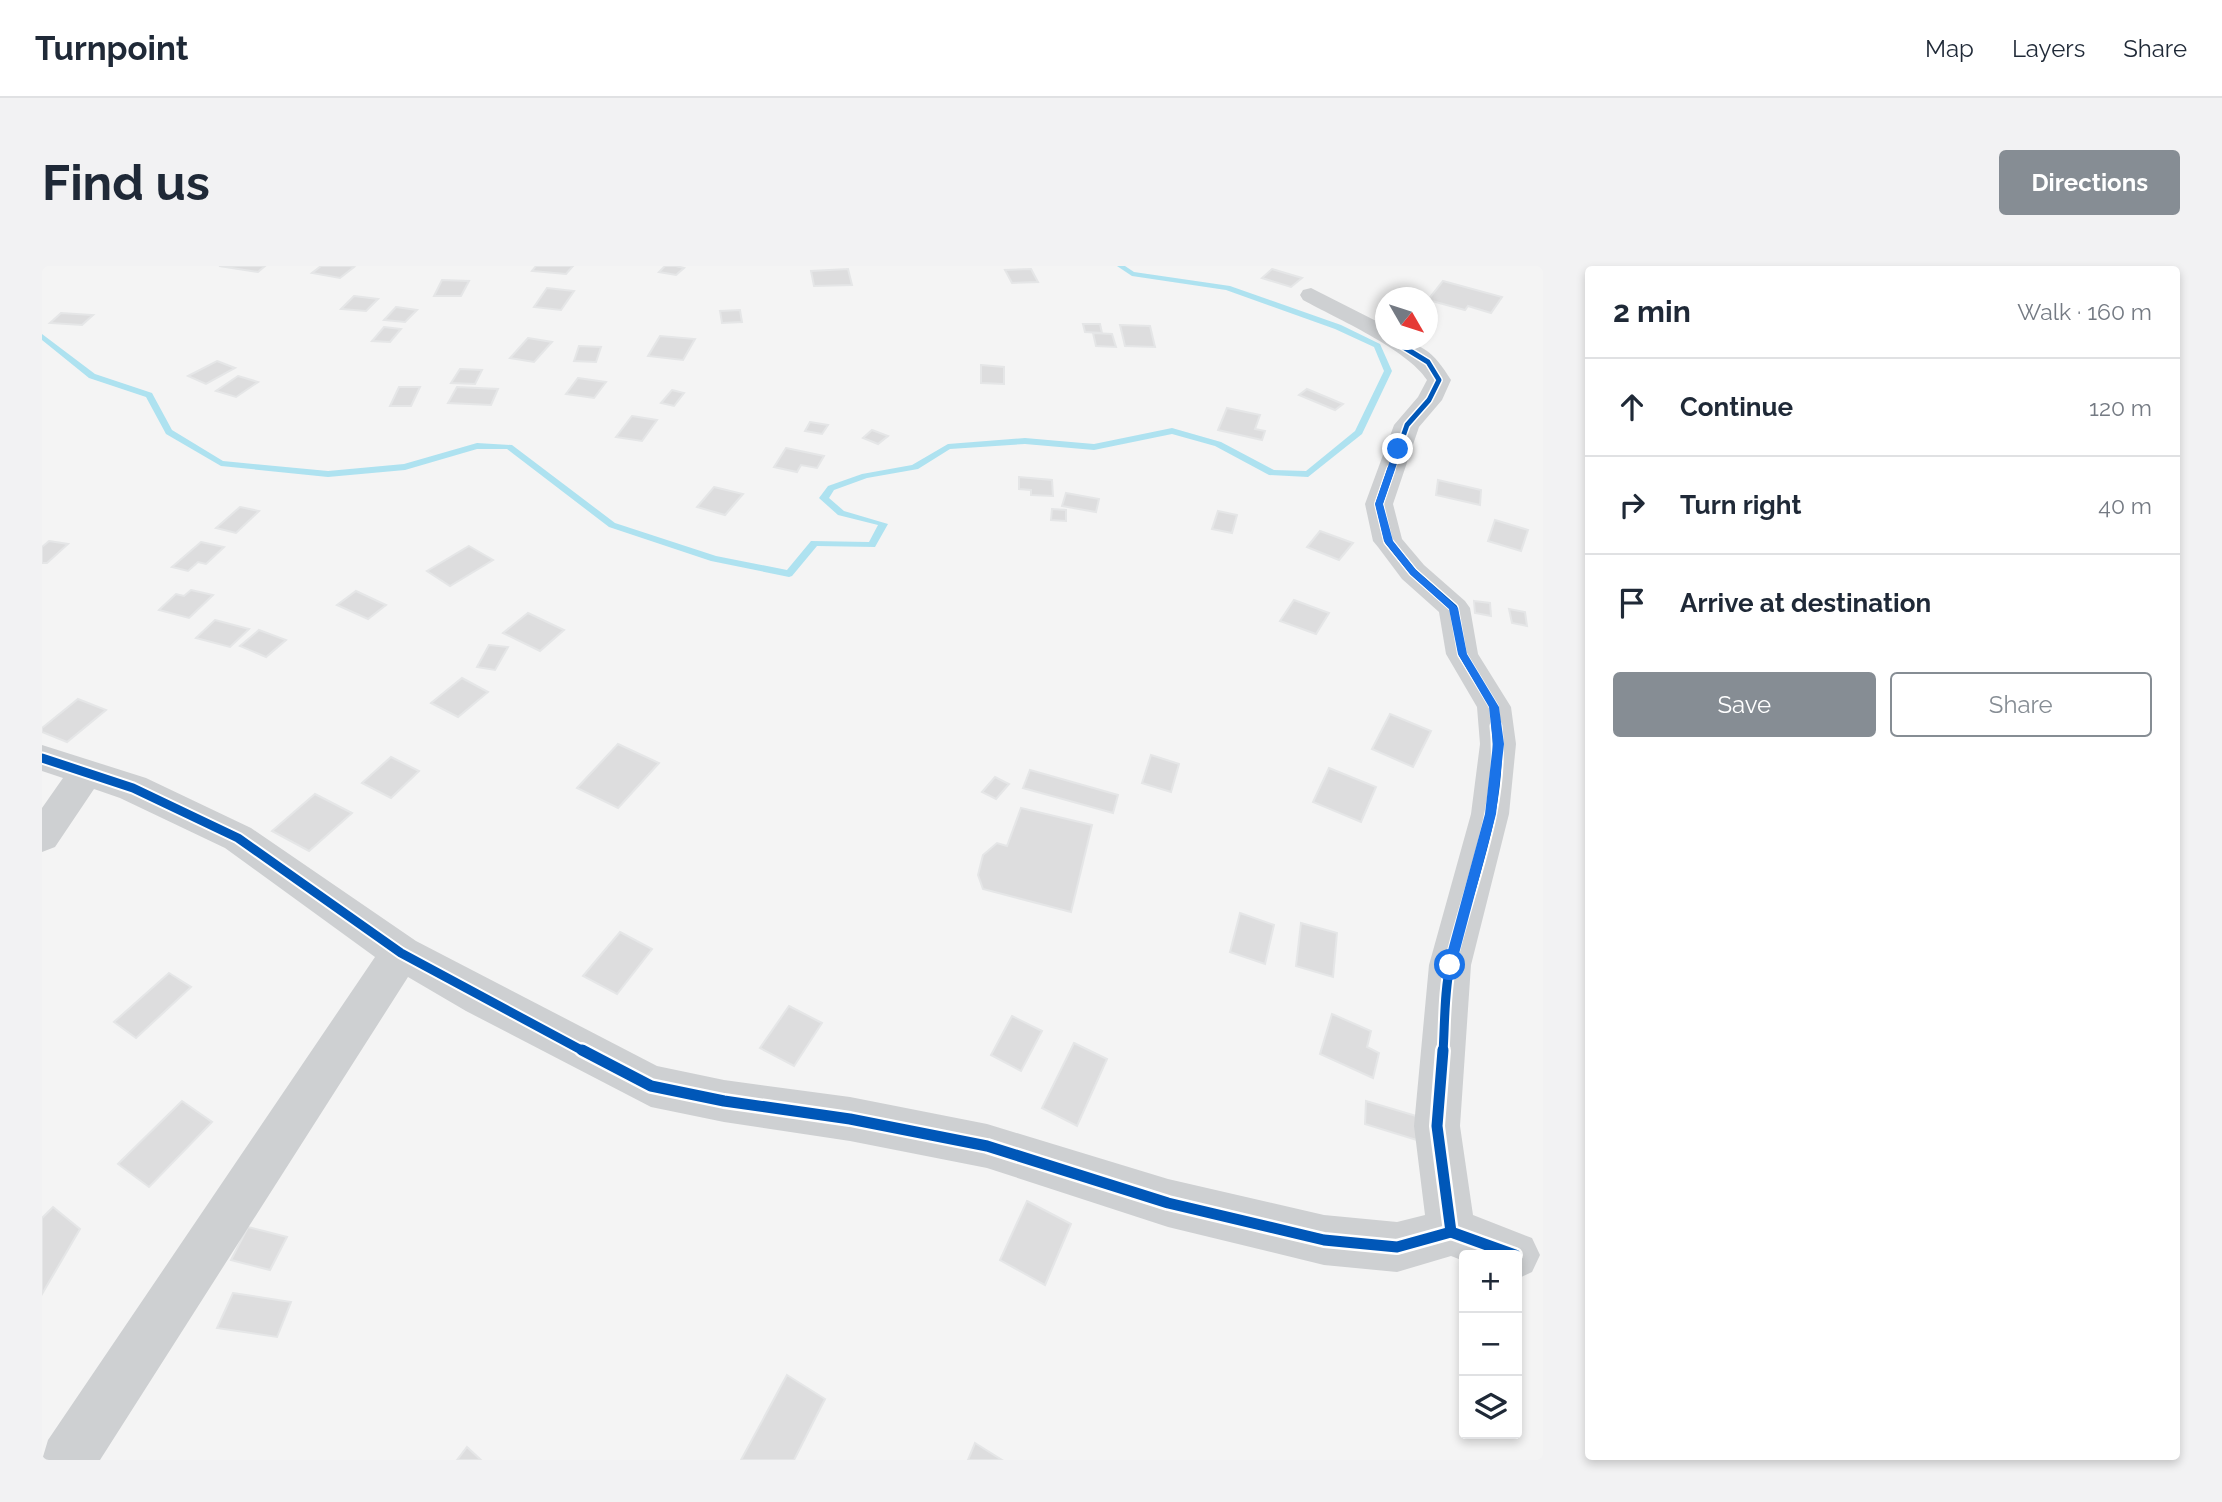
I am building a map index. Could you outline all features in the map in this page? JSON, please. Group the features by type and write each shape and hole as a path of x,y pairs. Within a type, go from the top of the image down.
{"street":[{"path":"1311,295 1375,330"},
{"path":"1408,350 1428,362 1439,380 1429,400 1407,425 1379,504 1388,541 1413,572 1454,608 1462,654 1494,707 1498,744 1490,814 1450,965 1437,1126 1451,1232"},
{"path":"42,758 133,788 239,838 401,953 481,998 651,1086 724,1101 850,1119 987,1146 1168,1203 1324,1240 1397,1247 1451,1232 1500,1250"},
{"path":"42,837 85,774"},
{"path":"68,1460 292,1114 401,953"},
{"path":"1522,1258 1543,1266"}],"building":[{"path":"219,266 265,266 258,272"},
{"path":"321,266 354,267 340,278 312,273"},
{"path":"536,266 573,266 566,274 532,271"},
{"path":"665,266 684,268 676,275 659,272"},
{"path":"848,269 852,285 814,286 811,271"},
{"path":"1031,269 1038,282 1012,283 1005,270"},
{"path":"1272,269 1302,278 1291,287 1262,278"},
{"path":"442,280 469,281 461,296 434,296"},
{"path":"1443,281 1502,297 1491,313 1468,306 1465,310 1438,303 1438,287"},
{"path":"547,288 574,291 561,310 534,307"},
{"path":"354,296 378,299 366,311 341,309"},
{"path":"396,307 417,310 405,322 384,320"},
{"path":"740,310 742,322 722,323 720,311"},
{"path":"61,313 93,315 82,325 50,323"},
{"path":"1083,324 1100,324 1102,333 1085,332"},
{"path":"1120,325 1150,326 1155,347 1125,346"},
{"path":"384,327 401,329 390,342 372,341"},
{"path":"1093,333 1112,334 1116,347 1096,346"},
{"path":"660,336 695,339 683,360 648,356"},
{"path":"528,338 552,342 534,362 510,358"},
{"path":"579,346 601,347 596,362 574,361"},
{"path":"217,361 235,368 206,384 188,376"},
{"path":"981,365 1004,367 1004,384 981,383"},
{"path":"460,369 482,370 475,384 451,383"},
{"path":"238,376 258,382 236,397 216,391"},
{"path":"578,378 606,382 594,398 566,394"},
{"path":"399,387 420,387 411,406 390,406"},
{"path":"457,387 498,389 491,405 448,403"},
{"path":"1307,389 1343,404 1335,410 1299,395"},
{"path":"672,390 684,393 674,406 661,403"},
{"path":"1227,408 1260,415 1255,429 1265,431 1262,440 1218,430"},
{"path":"632,416 657,420 642,441 616,437"},
{"path":"810,422 828,425 822,434 805,431"},
{"path":"872,430 888,436 878,444 863,438"},
{"path":"786,448 824,456 817,468 801,465 797,472 774,467"},
{"path":"1019,477 1052,480 1053,496 1031,495 1031,490 1019,489"},
{"path":"1438,480 1481,490 1480,505 1436,495"},
{"path":"714,487 743,494 725,515 697,507"},
{"path":"1066,493 1099,499 1096,512 1062,506"},
{"path":"240,507 259,511 236,533 216,528"},
{"path":"1052,509 1066,510 1066,521 1051,520"},
{"path":"1218,511 1237,515 1232,533 1212,529"},
{"path":"1495,520 1528,530 1521,551 1488,541"},
{"path":"1320,531 1353,543 1339,560 1307,547"},
{"path":"49,541 68,544 47,563 42,563 42,547"},
{"path":"201,542 224,547 206,564 198,562 188,571 172,567"},
{"path":"469,546 493,560 450,586 427,571"},
{"path":"191,590 213,595 189,618 159,610 176,594 184,596"},
{"path":"356,591 386,605 368,619 337,605"},
{"path":"1294,600 1329,613 1316,634 1280,621"},
{"path":"1474,601 1490,603 1491,616 1475,613"},
{"path":"1509,609 1525,612 1527,626 1512,623"},
{"path":"528,613 564,630 540,651 503,633"},
{"path":"215,620 249,629 230,647 196,638"},
{"path":"259,630 286,640 266,657 240,646"},
{"path":"489,645 508,647 495,670 477,667"},
{"path":"462,678 488,692 458,717 431,703"},
{"path":"78,699 106,710 67,742 42,732 42,728"},
{"path":"1390,714 1431,731 1413,767 1372,749"},
{"path":"618,744 659,763 618,808 577,788"},
{"path":"1151,755 1179,764 1171,792 1142,783"},
{"path":"391,757 419,771 391,798 362,783"},
{"path":"1329,768 1376,787 1361,822 1313,802"},
{"path":"1030,770 1118,795 1113,813 1023,788"},
{"path":"995,777 1009,784 996,799 982,792"},
{"path":"315,794 352,813 309,851 272,831"},
{"path":"1021,808 1092,825 1071,912 983,889 978,875 983,855 997,843 1007,846"},
{"path":"1240,913 1274,925 1265,964 1230,952"},
{"path":"1301,923 1337,933 1333,977 1296,966"},
{"path":"620,932 652,949 617,994 583,976"},
{"path":"169,973 191,987 136,1038 114,1022"},
{"path":"789,1006 822,1023 794,1066 760,1048"},
{"path":"1332,1014 1371,1031 1367,1047 1379,1053 1373,1078 1320,1054"},
{"path":"1012,1016 1042,1031 1021,1071 991,1055"},
{"path":"1074,1043 1107,1059 1077,1126 1042,1108"},
{"path":"182,1101 212,1122 149,1187 118,1164"},
{"path":"1366,1101 1423,1118 1423,1142 1365,1124"},
{"path":"1027,1201 1071,1224 1045,1285 1000,1260"},
{"path":"53,1207 80,1229 42,1294 42,1218"},
{"path":"248,1227 287,1237 270,1270 231,1260"},
{"path":"233,1293 291,1302 277,1337 217,1328"},
{"path":"787,1375 825,1399 794,1460 741,1460"},
{"path":"975,1443 1002,1460 968,1460"},
{"path":"467,1447 481,1460 457,1460"}],"waterway":[{"path":"42,336 92,376 149,395 169,432 221,463 328,474 405,467 477,446 509,447 612,525 714,559 789,574 814,543 872,545 883,524 841,513 824,498 831,488 865,476 915,467 948,447 1025,441 1094,447 1172,431 1218,444 1272,473 1308,474 1359,432 1388,371 1377,346 1338,327 1227,288 1132,274 1120,266"}],"cycle path":[{"path":"1408,350 1428,362 1439,380 1429,400 1407,425 1379,504 1388,541 1413,572 1454,608 1462,654 1494,707 1498,744 1490,814 1450,965 1437,1126 1451,1232 1501,1250"},
{"path":"42,758 133,788 238,838 401,953 481,998 651,1086 724,1101 850,1119 987,1146 1168,1203 1324,1240 1397,1247 1451,1232"}],"route":[{"path":"1398,449 1379,504 1388,541 1413,572 1454,608 1462,654 1494,707 1498,744 1490,814 1450,965"}]}
